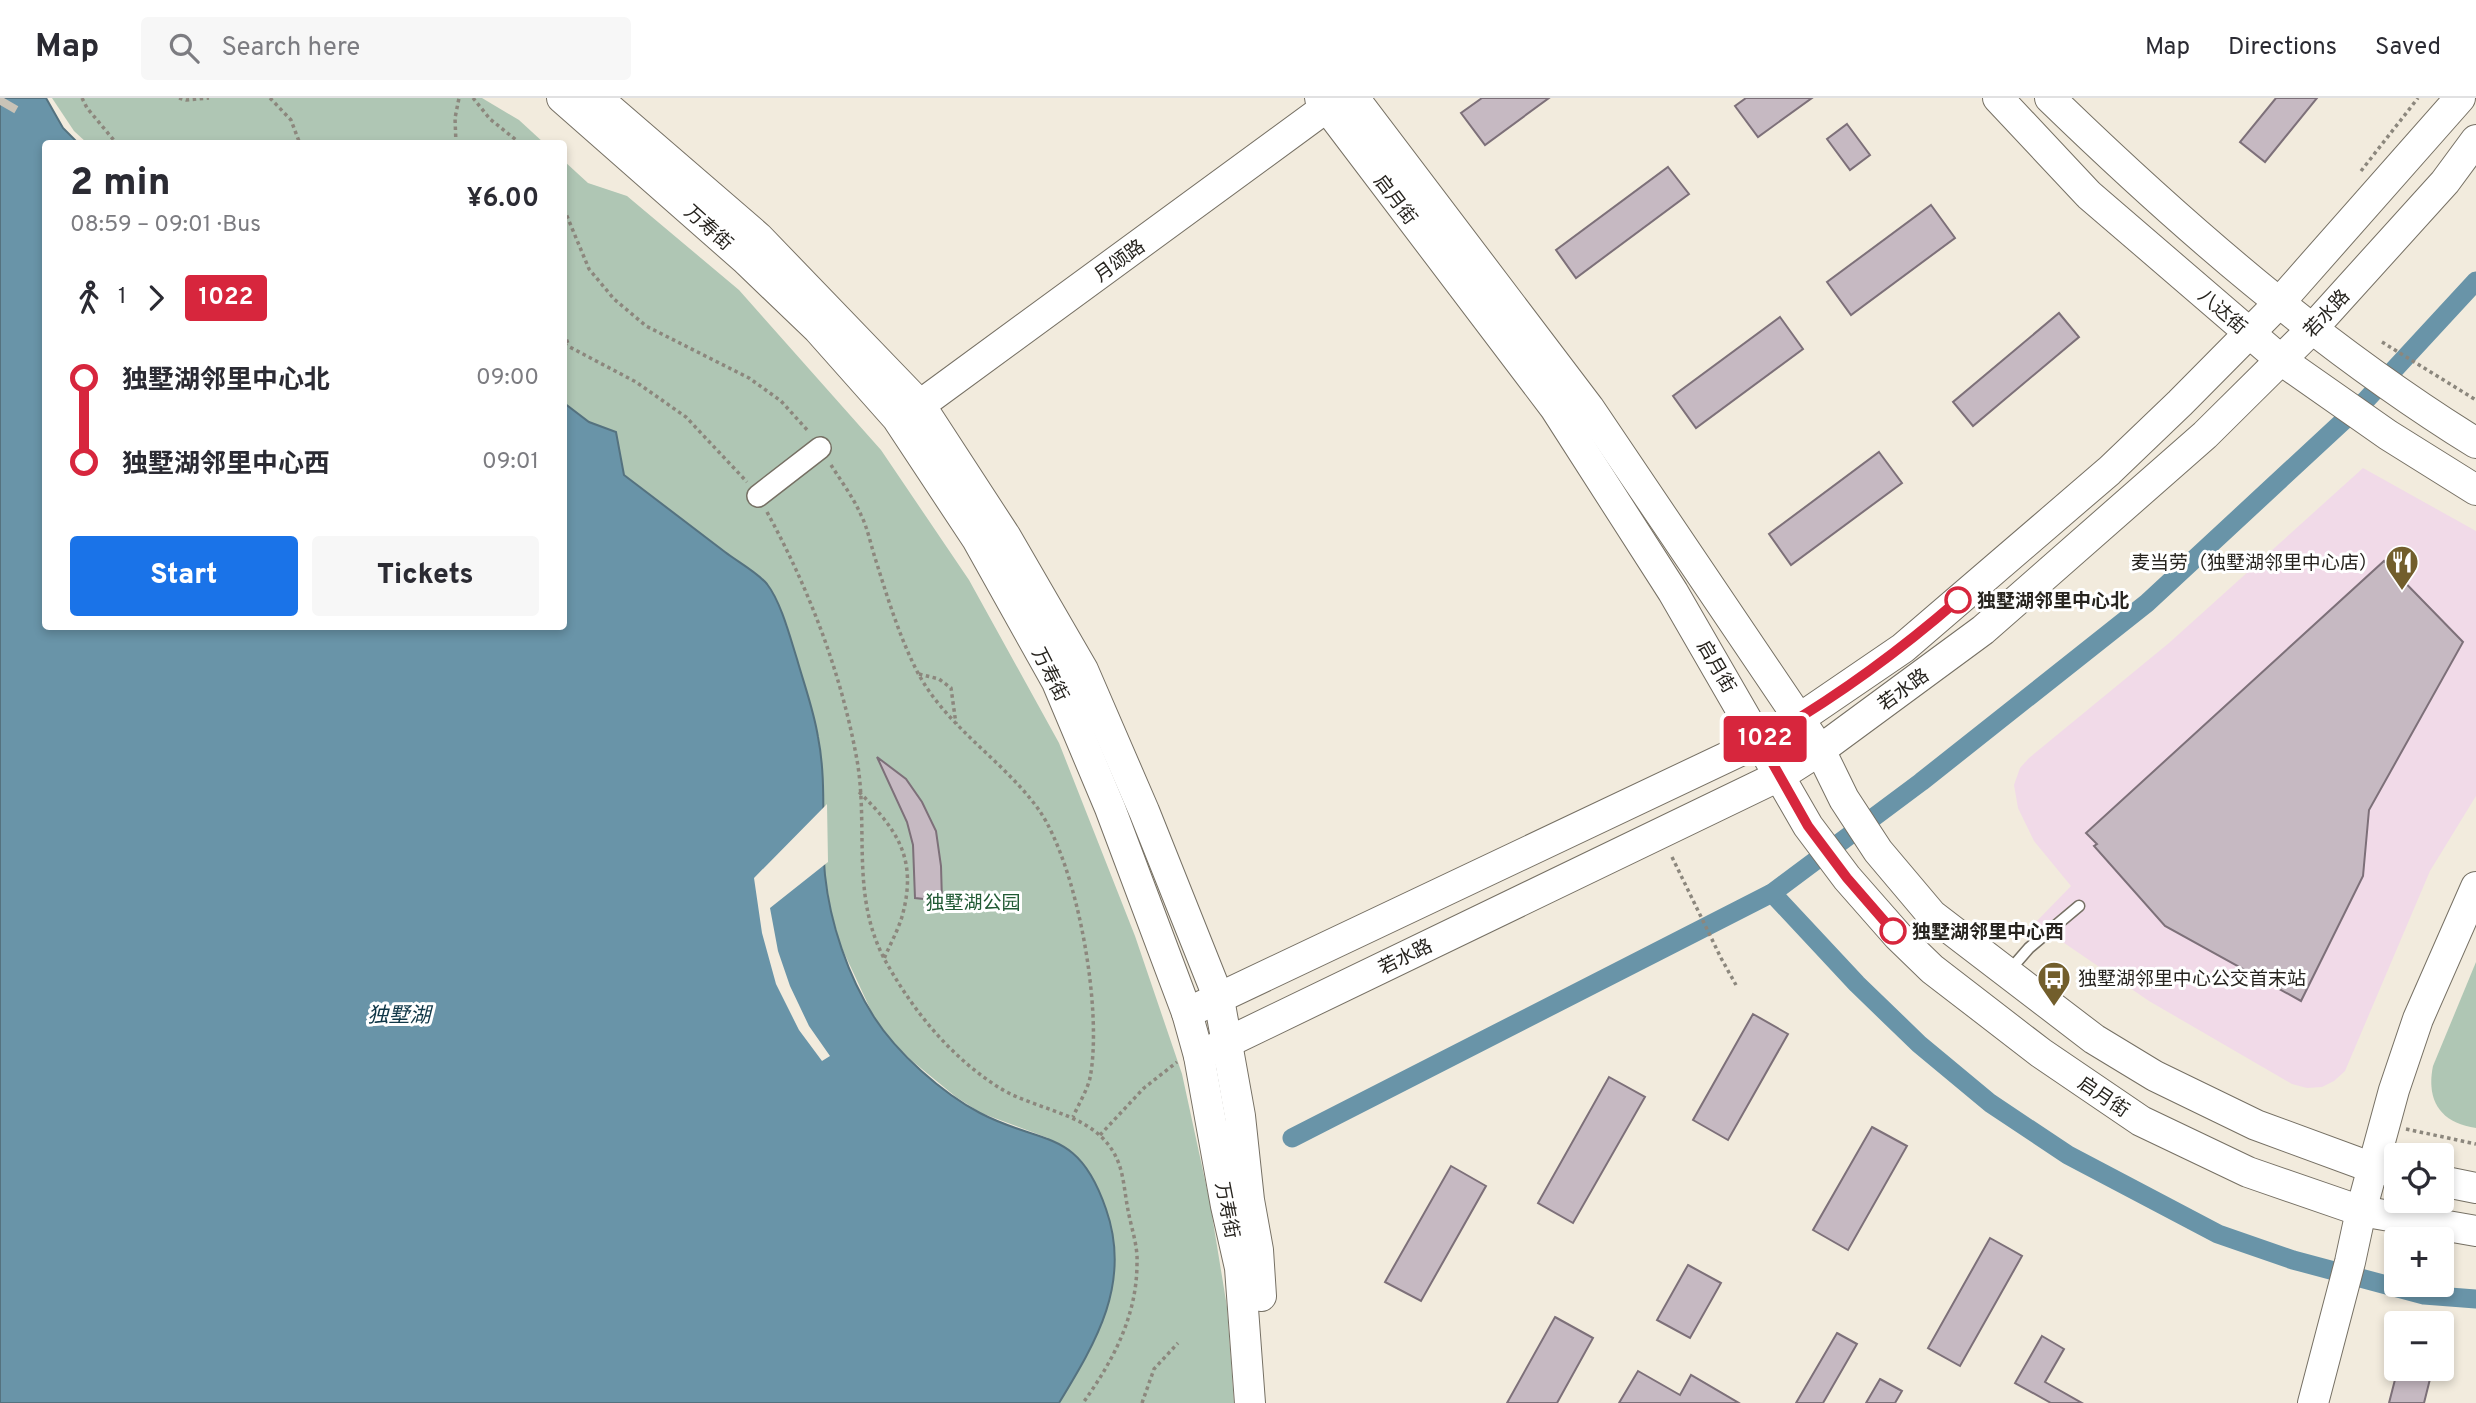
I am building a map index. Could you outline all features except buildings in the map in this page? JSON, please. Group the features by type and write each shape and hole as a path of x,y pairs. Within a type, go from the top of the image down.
{"street":[{"name":"万寿街","path":"562,98 745,259 909,412 1057,682 1110,808 1187,1013 1198,1052 1227,1121"},
{"name":"万寿街","path":"597,98 758,237 909,412 1006,537 1083,670 1144,811 1219,999 1228,1041 1227,1121 1237,1203 1250,1403"},
{"name":"八达街","path":"1998,98 2089,195 2249,334 2281,360 2388,435 2476,490"},
{"path":"2050,98 2136,181 2279,303 2349,358 2476,443"},
{"name":"若水路","path":"1187,1013 1760,741 1799,719 1913,639 2109,471 2180,403 2279,303 2460,98"},
{"name":"月颂路","path":"909,412 1335,100"},
{"name":"启月街","path":"1335,100 1589,408 1820,750 1844,799 1878,851 1932,915 2094,1039 2155,1076 2256,1125 2384,1170"},
{"name":"启月街","path":"1335,100 1555,408 1674,592 1808,826 1847,878 1894,931 1932,968 2041,1053 2141,1121 2248,1172 2361,1211 2476,1231"},
{"name":"若水路","path":"1198,1052 1228,1041 1781,775 1820,750 1983,630 2205,435 2312,329 2445,182 2476,140"},
{"path":"758,496 820,448"},
{"path":"2385,1143 2385,1124 2418,1019 2476,887"},
{"path":"2313,1403 2361,1211 2384,1170"},
{"path":"2454,1184 2476,1188"},
{"name":"万寿街","path":"1237,1203 1258,1250 1266,1403"}],"lane":[{"path":"2007,973 2029,948 2079,906"}],"path":[{"path":"82,98 114,140"},
{"path":"179,98 209,98"},
{"path":"270,98 291,120 298,140"},
{"path":"456,140 455,118 459,98"},
{"path":"473,98 490,119 516,140"},
{"path":"2355,179 2418,98"},
{"path":"567,218 589,269 614,299 646,326 749,378 781,401 813,437 861,516 901,633 919,674 956,724 1038,810 1054,838 1083,937 1092,988 1094,1045 1089,1081 1073,1117"},
{"path":"567,341 569,346 636,382 686,417 758,496 788,551 817,618 841,688 858,762 862,886 869,920 884,959 902,990 929,1026 960,1058 1000,1088 1038,1106 1073,1117 1093,1128 1110,1145 1119,1165 1138,1261 1133,1300 1124,1336 1105,1373 1083,1403"},
{"path":"2382,342 2476,400"},
{"path":"919,674 939,679 951,688 956,724"},
{"path":"859,792 885,817 895,831 906,867 903,915 884,959"},
{"path":"1672,857 1736,985"},
{"path":"1100,1135 1144,1088 1172,1065 1198,1052"},
{"path":"2385,1124 2476,1144"},
{"path":"1142,1403 1154,1369 1178,1342"}],"shaded area":[{"path":"2363,468 2476,531 2476,796 2430,871 2345,1071 2322,1087 2307,1088 2292,1084 2149,1001 2035,923 2071,886 2034,841 2018,808 2014,785 2020,768 2029,758 2169,643"}],"green space":[{"path":"52,98 482,98 519,120 541,140 84,140 74,131"},
{"name":"独墅湖公园","path":"567,164 588,183 627,196 739,290 881,450 969,580 1059,743 1135,936 1182,1074 1210,1203 1227,1307 1234,1403 1037,1403 1048,1138 981,1113 956,1097 911,1060 890,1039 873,1015 840,944 831,910 825,876 818,737 787,625 766,584 624,475 616,432 589,422 567,405"},
{"path":"2476,962 2476,1128 2453,1121 2438,1108 2431,1078 2433,1066"}],"water":[{"name":"独墅湖","path":"0,98 46,98 63,128 75,140 42,140 42,630 567,630 567,405 589,422 616,432 624,475 758,575 777,600 811,707 821,754 825,875 831,912 848,967 874,1017 921,1071 965,1105 1002,1123 1056,1143 1070,1151 1083,1164 1106,1209 1113,1236 1115,1262 1106,1311 1097,1334 1059,1403 0,1403"}],"pier":[{"path":"827,804 828,862 770,908 778,951 790,986 809,1026 830,1056 822,1061 799,1030 776,984 762,933 754,878"}],"waterway":[{"path":"1292,1138 1772,893 1921,782 2147,603 2366,400 2476,281"},
{"path":"1772,893 1857,984 1919,1044 1990,1103 2068,1155 2218,1234 2293,1260 2424,1295 2476,1299"}],"tunnel":[{"path":"0,105 4,98"}],"bus line":[{"name":"1022","path":"1893,931 1863,898 1808,826 1760,741 1799,719 1903,648 1958,600"}],"place":[{"name":"麦当劳（独墅湖邻里中心店）","path":"2402,592"},
{"name":"独墅湖邻里中心北","path":"1958,600"},
{"name":"独墅湖邻里中心西","path":"1893,931"},
{"name":"独墅湖邻里中心公交首末站","path":"2054,1008"}]}
